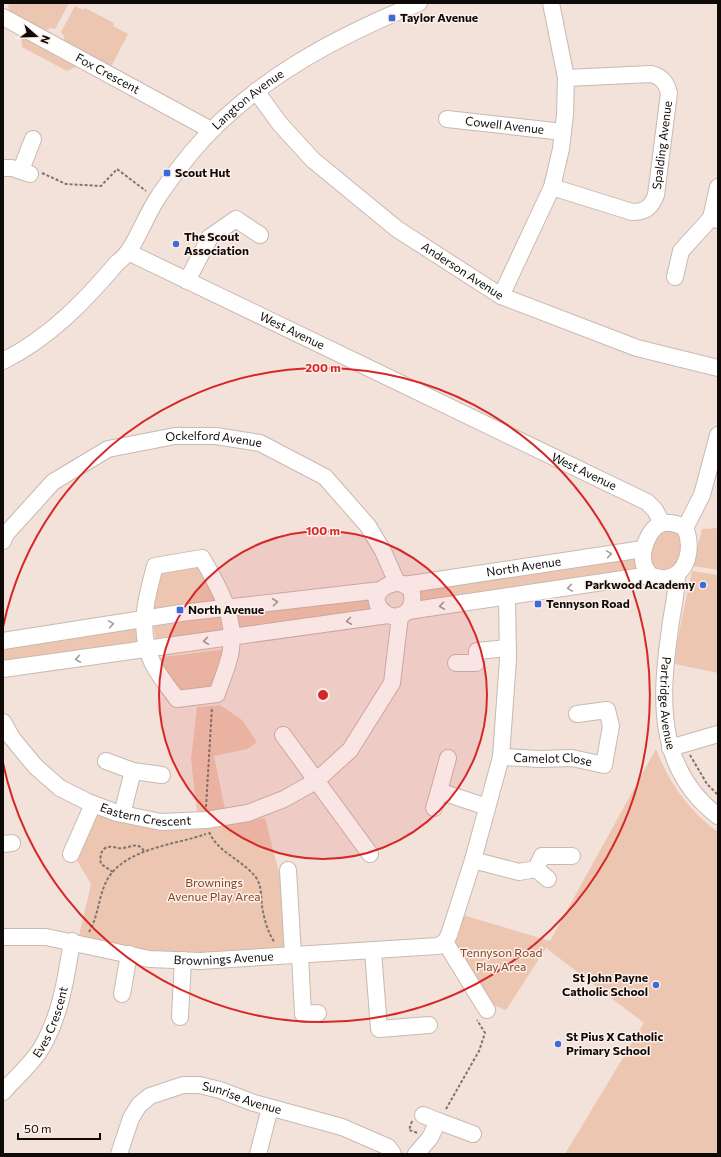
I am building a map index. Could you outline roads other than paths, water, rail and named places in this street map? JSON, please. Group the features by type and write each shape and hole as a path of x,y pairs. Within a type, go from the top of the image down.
{"street":[{"name":"Langton Avenue","path":"128,252 157,199 172,176 211,130 231,111 256,91 307,57 419,3"},
{"path":"501,296 552,187 563,132 566,78 551,3"},
{"name":"Fox Crescent","path":"3,17 211,130"},
{"name":"Spalding Avenue","path":"552,187 632,212 640,212 653,204 657,188 669,94 664,80 658,76 650,74 566,78"},
{"name":"Anderson Avenue","path":"256,91 280,124 313,160 397,229 501,296 637,348 718,368"},
{"name":"Cowell Avenue","path":"447,120 563,132"},
{"path":"3,168 26,172 33,139"},
{"path":"675,277 680,251 715,219 718,187"},
{"path":"187,281 210,237 236,220 260,235"},
{"path":"3,361 26,349 51,331 91,295 128,252"},
{"name":"West Avenue","path":"128,252 646,502 655,510 662,523"},
{"path":"685,528 702,494 718,434"},
{"name":"Ockelford Avenue","path":"3,541 6,534 53,482 108,449 175,436 216,436 260,443 325,477 368,526 400,584"},
{"path":"3,669 398,614 650,575 665,579 677,575 684,566 689,552 690,538 685,528 675,523 662,523 650,534 644,548 644,565 650,575"},
{"name":"North Avenue","path":"3,641 227,607 381,590 389,584 400,584 644,548"},
{"path":"202,558 224,597 232,637 231,650 217,694 177,699 150,658 144,619 144,604 155,566 202,558"},
{"name":"Partridge Avenue","path":"677,575 677,593 666,653 664,717 670,748 682,774 696,796 718,816"},
{"path":"398,614 412,603 412,598 408,589 400,584"},
{"path":"381,590 378,602 380,608 398,614"},
{"path":"484,1004 445,942 449,935 473,860 501,757 508,648 507,597"},
{"name":"Eastern Crescent","path":"3,722 12,738 35,766 60,788 92,804 122,814 161,822 208,827 284,799 316,781 350,750 392,683 398,614"},
{"path":"456,663 476,663 478,651 508,648"},
{"name":"Camelot Close","path":"501,757 540,759 572,758 604,765 611,726 607,710 577,714"},
{"path":"670,748 718,734"},
{"path":"283,735 370,854"},
{"path":"434,808 448,758"},
{"path":"106,761 133,771 162,775"},
{"path":"122,814 133,771"},
{"path":"439,792 487,807"},
{"path":"71,854 92,804"},
{"path":"473,860 519,872 542,868 572,856"},
{"path":"288,870 292,956 303,1014 318,1013"},
{"name":"Brownings Avenue","path":"3,937 46,937 77,942 148,959 184,960 373,951 438,946 445,942"},
{"name":"Eves Crescent","path":"3,1092 41,1049 54,1022 77,942"},
{"path":"373,951 379,1029 429,1025"},
{"path":"122,994 129,954"},
{"path":"180,1017 184,960"},
{"name":"Sunrise Avenue","path":"119,1154 127,1128 139,1105 150,1096 164,1090 183,1085 207,1086 270,1108 342,1127 388,1147 393,1154"},
{"path":"258,1154 270,1108"},
{"path":"416,1154 430,1138 438,1114"},
{"path":"418,1116 438,1114 473,1134"}],"place":[{"name":"Taylor Avenue","path":"392,18"},
{"name":"Scout Hut","path":"167,173"},
{"name":"The Scout Association","path":"176,244"},
{"name":"Parkwood Academy","path":"703,585"},
{"name":"Tennyson Road","path":"538,604"},
{"name":"North Avenue","path":"180,610"},
{"name":"St John Payne Catholic School","path":"656,985"},
{"name":"St Pius X Catholic Primary School","path":"558,1044"}],"park label":[{"name":"Brownings Avenue Play Area","path":"214,890"},
{"name":"Tennyson Road Play Area","path":"501,960"}]}
